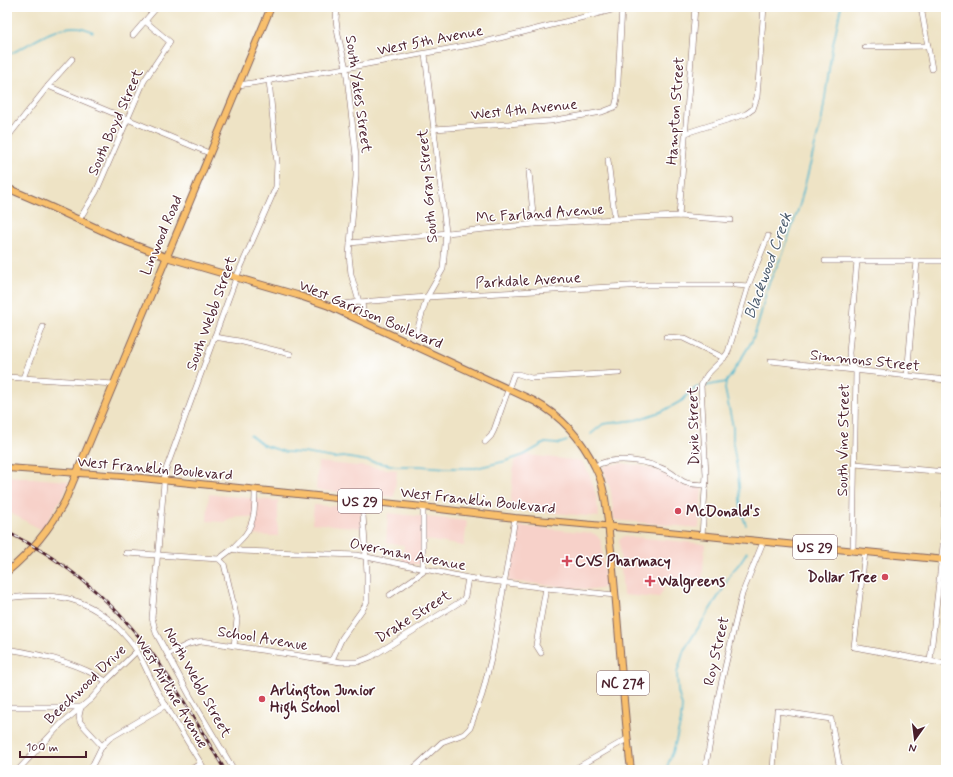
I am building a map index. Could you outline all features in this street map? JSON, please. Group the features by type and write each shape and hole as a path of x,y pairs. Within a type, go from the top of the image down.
{"main road":[{"name":"Linwood Road","path":"7,572 21,560 48,530 65,501 271,7"},
{"name":"West Garrison Boulevard","path":"7,188 127,242 166,257 297,295 329,306 543,406 562,422 581,443 595,466 602,485 608,526"},
{"name":"West Franklin Boulevard","path":"7,468 164,481 423,507 514,518 944,560"},
{"name":"NC 274","path":"608,526 616,595 627,739 631,770"}],"street":[{"path":"133,35 157,7"},
{"name":"South Yates Street","path":"337,7 336,20 346,68 356,160 350,243 350,265 361,302 364,322"},
{"name":"West 5th Avenue","path":"239,85 480,44 623,7"},
{"name":"West 4th Avenue","path":"434,129 550,121 602,112 615,107 617,99 623,7"},
{"name":"Hampton Street","path":"679,216 695,7"},
{"path":"686,133 746,114 753,109 757,97 764,7"},
{"path":"932,69 921,8 934,7"},
{"name":"South Boyd Street","path":"79,220 96,192 147,75 170,42 145,21"},
{"path":"865,47 928,46"},
{"name":"South Gray Street","path":"416,334 427,297 445,263 446,232 425,54"},
{"path":"7,138 48,86 72,59"},
{"name":"South Webb Street","path":"158,555 166,469 236,278 276,187 277,163 269,80"},
{"path":"48,86 209,153"},
{"path":"608,160 615,219"},
{"path":"529,172 534,224"},
{"name":"Mc Farland Avenue","path":"350,243 534,224 615,219 679,216 731,220"},
{"name":"Dixie Street","path":"702,536 706,485 701,386 708,374 728,352 748,286 768,236"},
{"path":"825,261 946,261"},
{"name":"South Vine Street","path":"854,551 856,370 850,364 848,353 857,261"},
{"path":"907,376 918,261"},
{"name":"Parkdale Avenue","path":"329,306 427,297 647,285 748,286"},
{"path":"23,378 43,327"},
{"path":"214,337 239,341 290,354"},
{"path":"666,337 682,338 724,358"},
{"name":"Simmons Street","path":"770,361 946,380"},
{"path":"485,442 494,430 513,376 516,374 531,378 619,372"},
{"path":"7,377 114,384"},
{"path":"595,466 602,463 616,461 639,462 660,468 684,482 706,485"},
{"path":"856,464 946,472"},
{"path":"930,661 944,560 946,477"},
{"path":"219,559 232,549 244,536 252,522 255,490"},
{"path":"332,660 342,638 367,601 366,556 362,501"},
{"path":"390,595 420,575 422,572 423,507"},
{"path":"412,770 442,742 464,734 470,728 476,715 493,651 514,518"},
{"name":"Roy Street","path":"705,770 719,693 742,594 763,542"},
{"name":"Overman Avenue","path":"232,549 241,551 366,556 468,578 616,595"},
{"path":"865,552 854,647 946,664"},
{"path":"126,553 219,559 224,564 237,619 234,646"},
{"name":"North Webb Street","path":"158,555 152,618 156,633 190,696 234,770"},
{"name":"Drake Street","path":"356,662 370,657 463,600 468,578"},
{"path":"541,653 536,645 546,588"},
{"name":"West Airline Avenue","path":"7,598 26,596 56,596 72,599 95,609 109,620 130,641 137,651 166,705 205,770"},
{"name":"School Avenue","path":"168,654 189,644 202,641 332,660 356,662"},
{"path":"7,649 34,654 70,664 84,669 106,681"},
{"name":"Beechwood Drive","path":"18,770 61,724 100,690 106,681 137,651"},
{"path":"90,770 102,746 110,738 166,705"},
{"path":"7,707 81,706 78,716 80,722 102,746"},
{"path":"773,770 777,711 830,719 840,770"},
{"path":"573,770 627,739"},
{"path":"190,770 200,763"}],"shaded area":[{"path":"527,455 582,461 590,476 596,495 599,517 510,509 514,461"},
{"path":"318,462 397,470 394,497 316,490"},
{"path":"621,463 642,466 661,472 684,485 702,487 699,528 614,520 611,492 603,467"},
{"path":"7,476 68,481 64,494 42,530 7,511"},
{"path":"209,494 278,501 278,536 249,535 256,518 237,516 225,522 207,521"},
{"path":"314,505 361,508 362,528 312,523"},
{"path":"388,513 467,521 464,546 421,539 421,565 402,562 404,545 386,543"},
{"path":"519,526 592,533 596,535 600,539 602,545 605,585 603,588 594,590 508,581"},
{"path":"624,536 705,544 702,581 669,578 659,598 623,595 619,540"}],"waterway":[{"name":"Blackwood Creek","path":"746,525 741,511 738,474 733,444 733,427 725,389 726,382 752,341 759,321 768,285 783,253 800,204 822,118 832,49 841,7"},
{"path":"7,55 49,33 60,29 71,27 82,28 93,32"},
{"path":"705,386 726,382"},
{"path":"591,434 603,424 636,420 663,411 683,400 689,392 698,387"},
{"path":"250,435 263,445 285,452 304,453 334,458 344,457 397,466 448,468 476,468 524,455 545,443 558,444 567,441"},
{"name":"Blackwood Creek","path":"667,770 681,721 682,706 678,692 677,673 684,650 723,589 731,573 747,552"}],"railway":[{"path":"7,532 27,542 65,566 99,595 131,627 166,674 225,770"}],"place":[{"name":"McDonald's","path":"678,511"},
{"name":"CVS Pharmacy","path":"567,561"},
{"name":"Dollar Tree","path":"885,577"},
{"name":"Walgreens","path":"650,581"},
{"name":"Arlington Junior High School","path":"262,699"}]}
